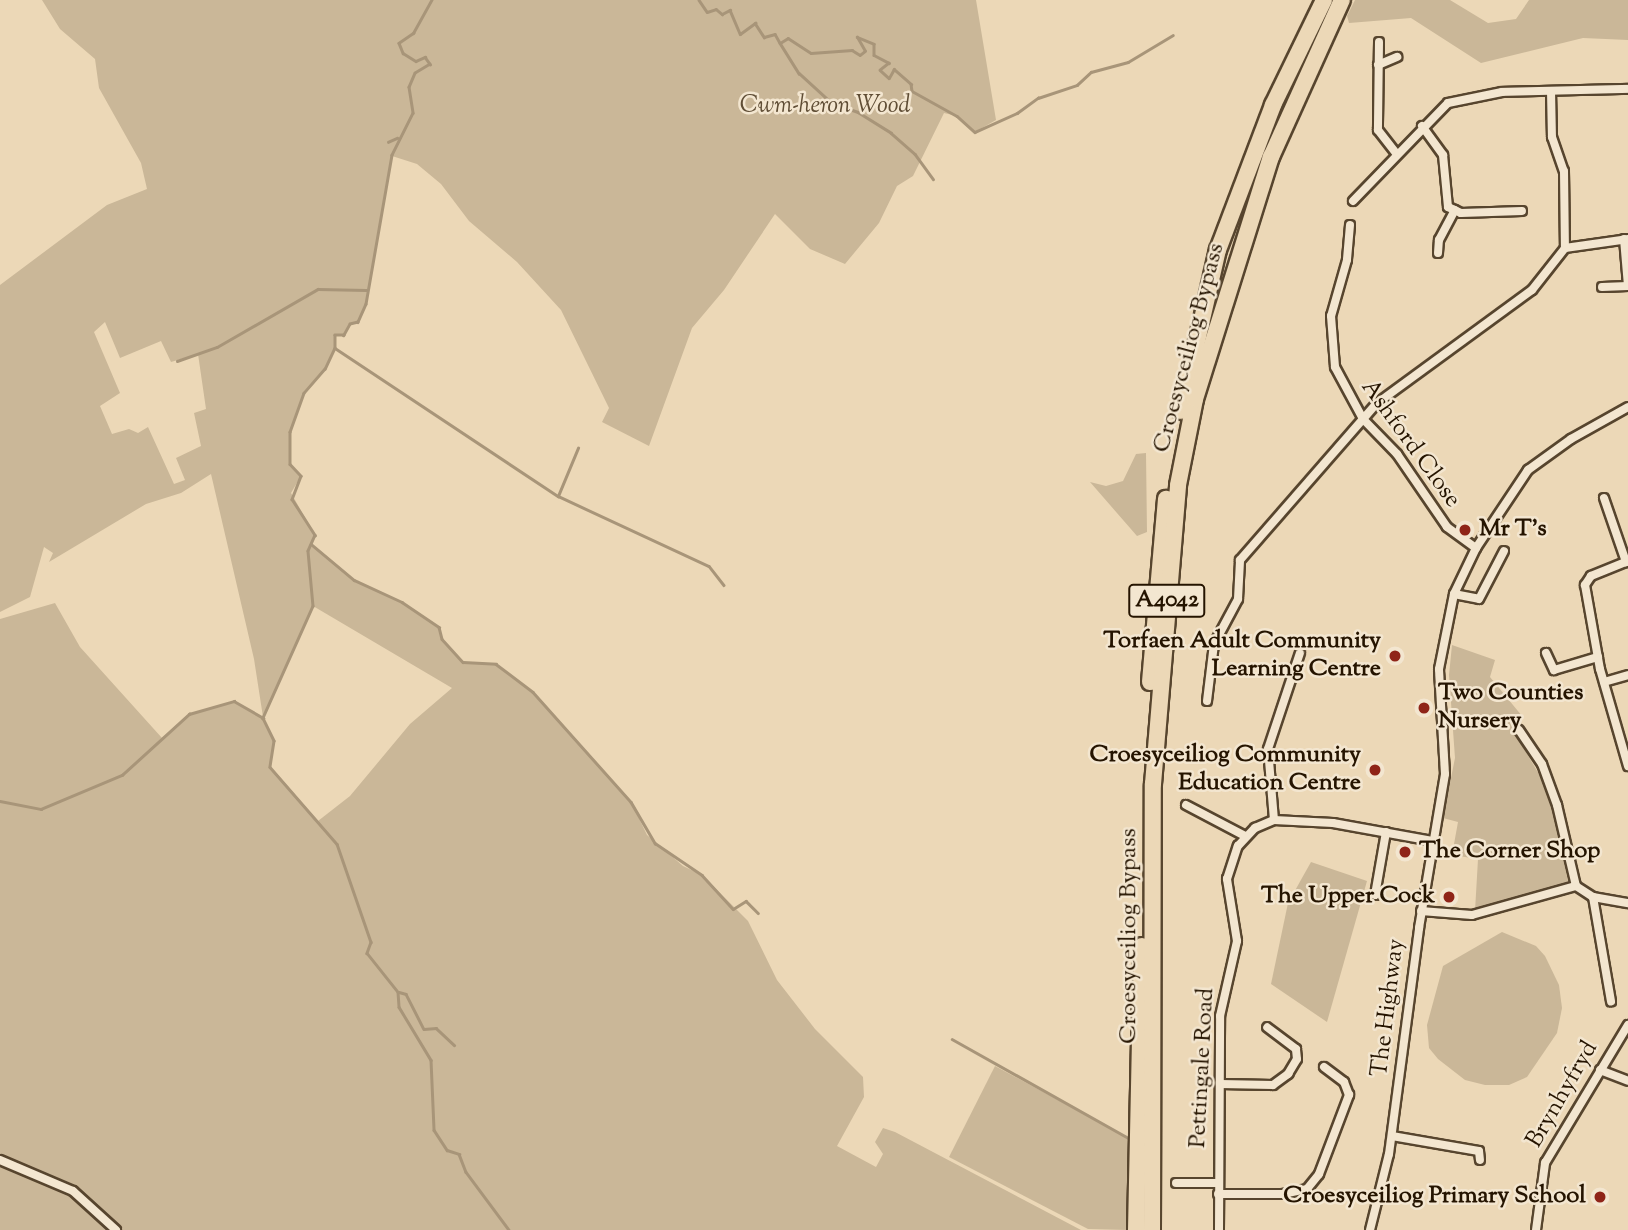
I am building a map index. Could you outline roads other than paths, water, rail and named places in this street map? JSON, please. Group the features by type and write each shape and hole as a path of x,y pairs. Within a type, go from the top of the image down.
{"highway":[{"name":"Croesyceiliog Bypass","path":"1136,1230 1145,781 1155,585 1168,480 1198,326 1218,250 1273,105 1324,0"},
{"name":"Croesyceiliog Bypass","path":"1152,1230 1153,784 1178,485 1195,399 1270,157 1342,0"}],"street":[{"path":"1379,42 1378,130 1397,154"},
{"path":"1378,65 1397,57"},
{"path":"1353,201 1422,126 1448,103 1470,96 1628,89"},
{"path":"1207,701 1214,644 1238,598 1240,560 1363,419 1388,395 1532,290 1564,248 1564,172 1552,137 1551,92"},
{"path":"1422,126 1443,155 1448,207 1455,210 1522,211"},
{"path":"1438,253 1439,240 1455,210"},
{"name":"Ashford Close","path":"1350,225 1330,338 1335,367 1363,419 1397,454 1447,527 1476,548"},
{"path":"1564,248 1626,239 1628,286 1602,287"},
{"name":"The Highway","path":"1370,1230 1392,1136 1421,911 1444,775 1440,649 1454,594 1476,548 1528,470 1571,439 1628,407"},
{"path":"1604,498 1627,561 1591,576 1585,585 1598,657 1628,766"},
{"path":"1454,594 1479,600 1504,551"},
{"path":"1274,820 1268,749 1300,653"},
{"path":"1546,653 1554,670 1598,657"},
{"path":"1604,682 1628,675"},
{"path":"1519,730 1542,764 1557,805 1576,886 1593,897 1628,903"},
{"path":"1186,805 1245,836 1274,820 1305,820 1432,841"},
{"path":"1375,895 1385,832"},
{"name":"Pettingale Road","path":"1219,1230 1220,1016 1238,927 1227,878 1245,836"},
{"path":"1421,911 1472,915 1576,886"},
{"path":"1593,897 1611,1000"},
{"name":"Brynhyfryd","path":"1535,1230 1545,1163 1628,1025"},
{"path":"1220,1084 1282,1081 1297,1052 1267,1027"},
{"path":"1270,1043 1276,1034"},
{"path":"1218,1194 1283,1194 1307,1189 1319,1174 1349,1095 1345,1082 1326,1069 1322,1080"},
{"path":"1600,1070 1628,1081"},
{"path":"1392,1136 1479,1151 1480,1160"},
{"path":"0,1160 73,1191 116,1230"},
{"name":"Pettingale Road","path":"1176,1183 1218,1184"}],"waterway":[{"path":"432,0 414,33 399,43 403,53 416,61 425,57 430,64 415,73 409,87 413,113 392,155 366,304 358,322 350,324 344,335 335,335 335,348 325,369 304,393 290,432 290,464 301,476 292,499 315,535 308,551 313,606 263,718 274,741 270,767 337,844 371,942 367,953 398,992 399,1007 431,1060 434,1130 447,1150 459,1154 466,1172 509,1230"},
{"path":"699,0 707,12 716,9 722,14 730,10 740,34 755,23 764,37 775,34 780,43 788,38 811,53 852,50 860,55 865,51 857,37 874,44 874,55 889,63 880,70 889,78 894,69 911,84 912,91 957,116 975,132 1017,113 1038,98 1077,85 1091,72 1128,62 1173,35"},
{"path":"780,43 799,73 832,103 858,112 891,133 915,154 933,179"},
{"path":"388,142 397,138"},
{"path":"177,361 217,347 318,289 366,290"},
{"path":"335,348 558,496 709,566 724,585"},
{"path":"558,496 578,448"},
{"path":"311,544 354,580 402,602 439,627 442,639 463,662 496,664 533,692 631,802 655,843 702,875 733,909 746,901 758,913"},
{"path":"0,801 41,809 122,775 189,714 234,701 263,718"},
{"path":"399,992 406,994 424,1029 436,1028 454,1045"},
{"path":"952,1039 1130,1139"}],"place":[{"name":"Mr T's","path":"1465,530"},
{"name":"Torfaen Adult Community Learning Centre","path":"1395,656"},
{"name":"Two Counties Nursery","path":"1424,708"},
{"name":"Croesyceiliog Community Education Centre","path":"1375,770"},
{"name":"The Corner Shop","path":"1405,852"},
{"name":"The Upper Cock","path":"1449,897"},
{"name":"Croesyceiliog Primary School","path":"1600,1197"}],"park label":[{"name":"Cwm-heron Wood","path":"825,107"}]}
